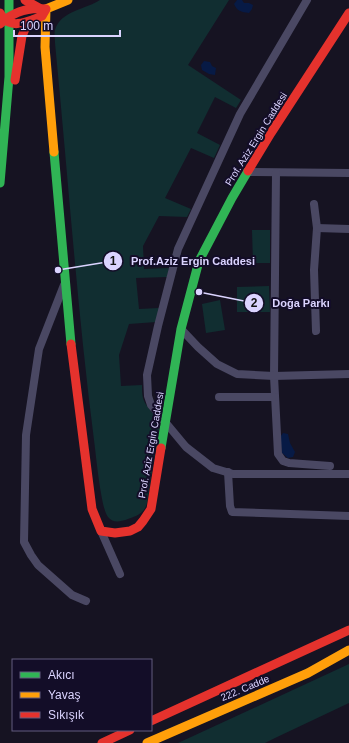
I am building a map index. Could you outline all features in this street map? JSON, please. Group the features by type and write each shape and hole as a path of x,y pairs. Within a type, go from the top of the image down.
{"street":[{"path":"0,183 9,77 5,20 9,0"},
{"path":"25,0 43,9"},
{"path":"5,20 68,0"},
{"path":"307,0 240,114 178,248 147,375 148,396 151,405 186,447 213,468 233,474 349,474"},
{"path":"5,20 17,24 33,20 42,16 43,9"},
{"path":"43,9 64,284 92,509 120,574"},
{"name":"Prof. Aziz Ergin Caddesi","path":"101,531 123,533 137,528 150,509 181,330 199,261 247,172 271,133 344,28 349,12"},
{"path":"6,124 22,36 25,29 33,20"},
{"path":"247,172 349,173"},
{"path":"276,173 274,376 277,445 280,458 283,461 330,466"},
{"path":"314,204 317,228 314,270 316,331"},
{"path":"317,228 349,229"},
{"path":"64,284 50,316 39,349 26,435 24,542 38,565 72,595 86,601"},
{"path":"181,330 217,364 237,374 274,376 349,374"},
{"path":"219,397 275,396"},
{"path":"228,472 230,506 232,512 349,516"},
{"name":"222. Cadde","path":"152,721 349,630"},
{"name":"222. Cadde","path":"147,743 308,673 349,650"},
{"path":"102,743 128,731"}],"green space":[{"path":"100,0 229,0 188,65 241,100 236,108 215,97 197,133 220,145 214,158 191,148 165,198 191,209 187,217 159,216 143,246 144,269 169,268 167,277 136,278 139,309 159,308 156,322 129,324 119,355 121,386 142,385 143,398 157,419 159,429 145,508 136,516 118,521 111,520 105,512 97,468 78,291 55,43 55,30 62,19 74,11"},
{"path":"252,230 270,230 270,263 253,263"},
{"path":"269,286 270,312 237,312 237,287"},
{"path":"220,300 225,330 206,333 202,304"},
{"path":"349,664 349,703 265,743 178,743"}],"water":[{"path":"237,0 242,0 244,3 253,5 249,13 242,12 236,8 234,4"},
{"path":"204,61 210,62 212,66 216,68 215,75 209,74 202,70 201,65"},
{"path":"283,433 288,434 290,443 295,452 293,457 288,458 282,453 280,437"}],"traffic: fast":[{"path":"0,183 9,77 9,0"},
{"path":"54,152 71,344"},
{"path":"161,448 181,329 199,261 248,171"}],"traffic: slow":[{"path":"54,152 45,47 46,9 68,0"},
{"path":"147,743 308,673 349,650"}],"traffic: jam":[{"path":"25,0 39,8"},
{"path":"0,13 4,19 8,22 19,24 42,16 46,9 22,11 10,16 5,20 0,24"},
{"path":"248,171 349,13"},
{"path":"15,80 22,36 25,29 33,20"},
{"path":"71,344 92,509 101,531 115,533 130,531 138,527 143,521 151,509 161,448"},
{"path":"152,721 349,630"},
{"path":"102,743 128,731"}],"place":[{"name":"Prof.Aziz Ergin Caddesi","path":"58,270"},
{"name":"Doğa Parkı","path":"199,292"}]}
